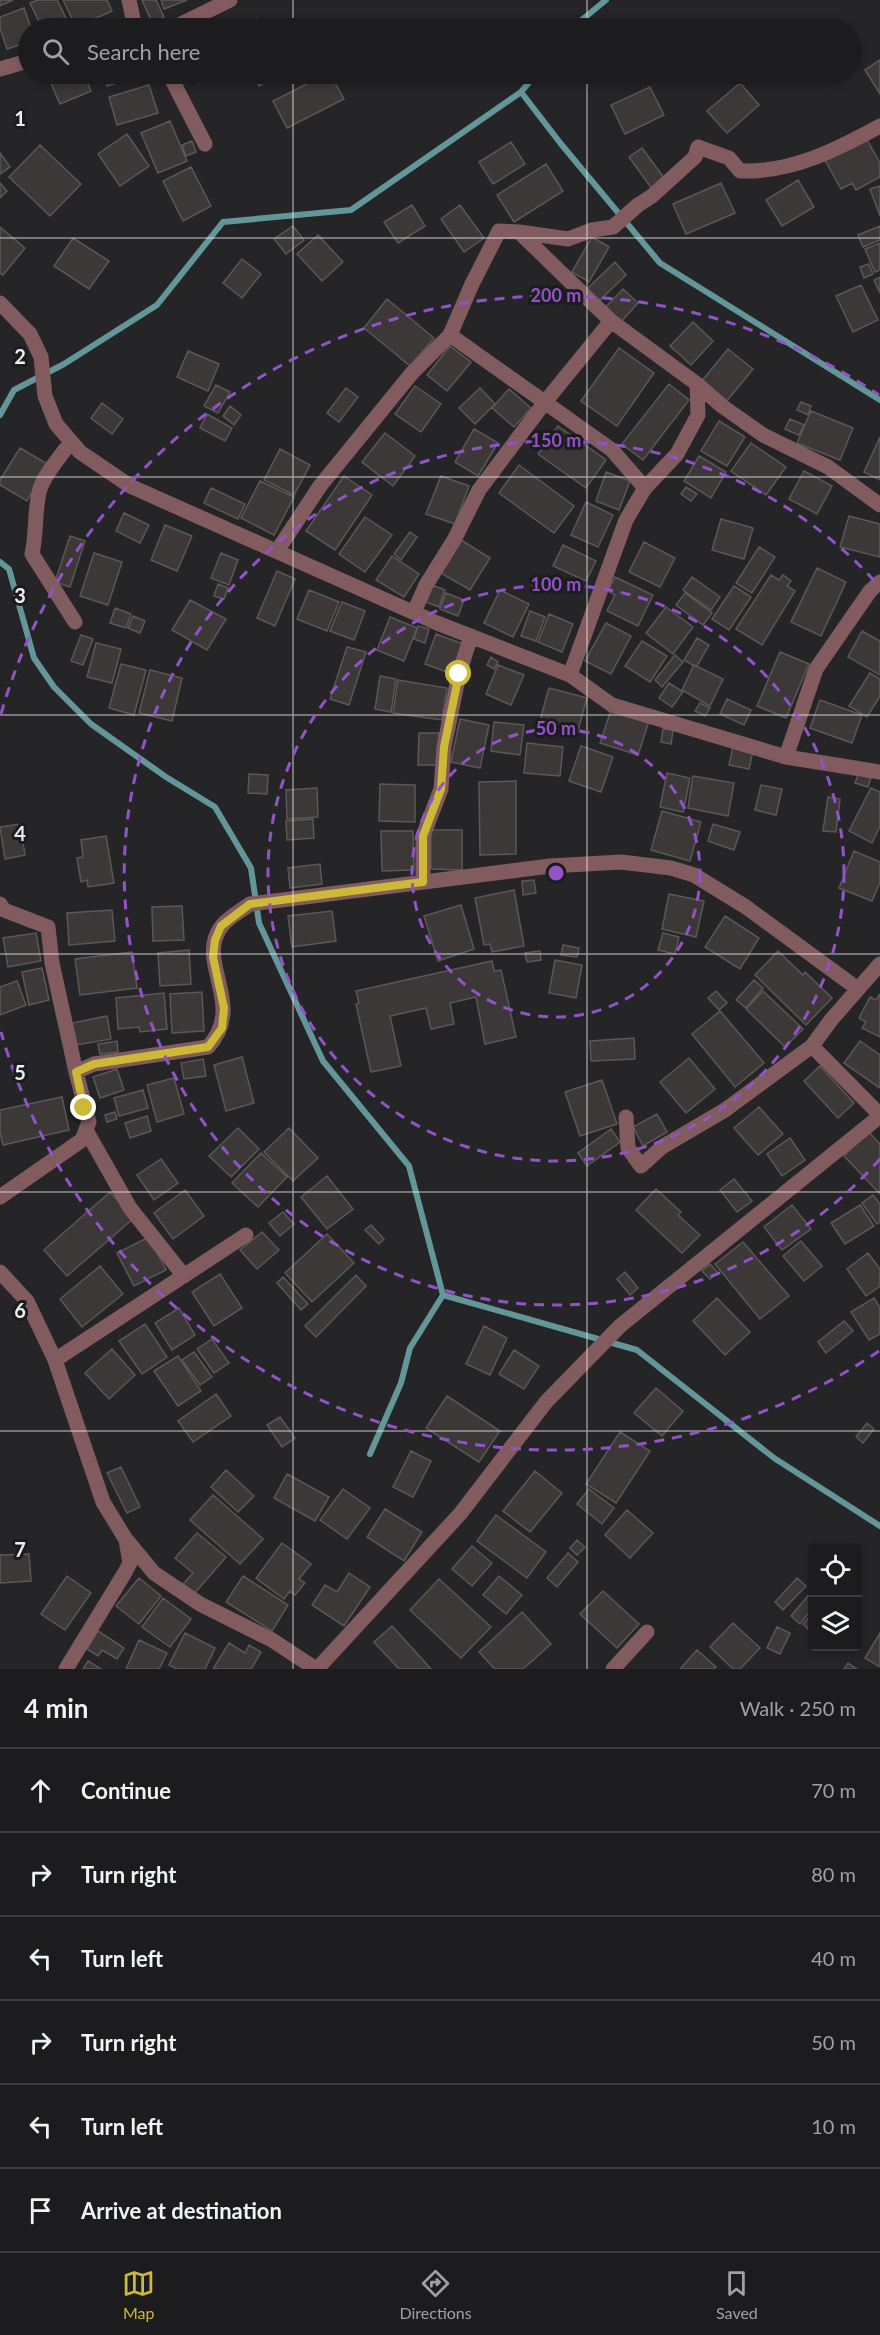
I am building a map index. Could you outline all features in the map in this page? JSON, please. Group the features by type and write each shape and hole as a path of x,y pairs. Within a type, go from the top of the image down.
{"street":[{"path":"129,0 133,18"},
{"path":"193,18 230,0"},
{"path":"0,69 18,64"},
{"path":"174,84 205,144"},
{"path":"277,551 320,486 412,373 450,335 472,284 499,231 568,239 592,230 612,227 652,196 695,157 698,147 729,158 740,171 762,172 808,162 880,126"},
{"path":"519,232 611,321 697,384 722,406 763,435 828,467 880,505"},
{"path":"0,303 30,334 41,357 45,396 56,424 80,452 130,486 414,612 570,675 612,705 786,757 880,772"},
{"path":"414,612 426,585 454,540 479,490 545,402 611,321"},
{"path":"450,335 612,450 645,488"},
{"path":"570,675 626,520 645,488 677,454 698,415 697,384"},
{"path":"698,415 722,406"},
{"path":"71,442 40,486 35,515 36,537 33,554 75,622"},
{"path":"786,757 816,669 870,591 880,582"},
{"path":"423,882 423,836 441,789 444,747 459,674 471,636"},
{"path":"76,1072 94,1064 208,1047 222,1028 224,1008 213,957 215,940 221,926 256,904 550,866 621,862 671,867 694,875 746,907 858,989"},
{"path":"0,904 4,910 48,927 52,963 76,1072 90,1122 81,1140 0,1197"},
{"path":"626,1118 628,1148 642,1166 662,1148 725,1110 812,1046 831,1020 880,964"},
{"path":"0,1272 27,1301 55,1360 103,1502 125,1538 154,1574 200,1604 272,1640 317,1669 460,1514 546,1402 620,1326 880,1116 812,1046"},
{"path":"87,1132 130,1208 184,1276"},
{"path":"55,1360 246,1235"},
{"path":"66,1669 130,1563 125,1538"},
{"path":"613,1669 647,1632"}],"building":[{"path":"0,0 13,0 0,6"},
{"path":"38,0 57,0 66,18 37,18 30,3"},
{"path":"63,0 107,0 112,11 96,18 72,18"},
{"path":"142,0 156,0 164,17 150,18"},
{"path":"161,0 187,0 164,9"},
{"path":"24,8 28,18 18,18 18,45 7,49 0,28 0,17"},
{"path":"880,60 880,94 865,70"},
{"path":"51,84 88,84 91,91 60,104"},
{"path":"306,84 336,84 344,99 287,128 273,101"},
{"path":"739,84 759,105 727,133 707,111"},
{"path":"149,85 158,113 117,125 109,97"},
{"path":"650,87 664,115 625,134 611,105"},
{"path":"170,121 187,161 158,173 141,133"},
{"path":"127,134 149,166 120,186 98,154"},
{"path":"866,138 880,163 880,177 856,190 852,183 841,189 825,160"},
{"path":"192,141 196,152 186,156 182,145"},
{"path":"511,142 525,164 493,184 479,162"},
{"path":"40,145 81,184 50,216 9,177"},
{"path":"642,148 665,179 652,189 629,157"},
{"path":"0,153 10,167 0,174"},
{"path":"546,164 563,191 514,222 497,195"},
{"path":"191,167 211,206 183,221 163,181"},
{"path":"798,180 814,207 782,226 766,200"},
{"path":"0,183 7,191 0,198"},
{"path":"721,183 735,213 686,234 673,204"},
{"path":"880,186 880,216 870,189"},
{"path":"412,205 425,226 398,243 384,222"},
{"path":"460,205 484,238 464,252 441,219"},
{"path":"293,226 304,240 286,254 274,239"},
{"path":"880,226 880,240 863,247 858,235"},
{"path":"0,227 25,248 3,275 0,273"},
{"path":"318,235 343,262 322,281 297,254"},
{"path":"592,237 609,247 589,282 572,272"},
{"path":"73,238 109,261 89,289 54,266"},
{"path":"880,243 880,270 875,272 865,249"},
{"path":"242,259 261,274 242,298 223,283"},
{"path":"615,262 626,275 599,301 587,289"},
{"path":"869,264 873,274 864,278 860,267"},
{"path":"880,277 880,293 874,280"},
{"path":"861,285 878,320 853,332 836,296"},
{"path":"623,289 638,303 619,324 603,310"},
{"path":"387,299 434,338 410,366 364,328"},
{"path":"693,322 713,341 691,365 670,346"},
{"path":"450,346 471,362 447,391 427,375"},
{"path":"619,348 654,373 617,426 581,401"},
{"path":"728,349 753,369 726,402 701,382"},
{"path":"188,351 219,364 208,391 177,377"},
{"path":"669,384 689,400 643,460 622,444"},
{"path":"216,385 230,392 218,413 204,406"},
{"path":"415,386 441,404 421,432 395,414"},
{"path":"346,388 358,397 339,422 327,413"},
{"path":"480,388 495,404 475,424 459,408"},
{"path":"509,389 531,408 514,427 492,408"},
{"path":"801,402 811,406 808,415 797,410"},
{"path":"102,403 123,419 112,434 91,418"},
{"path":"230,406 241,415 234,425 223,416"},
{"path":"811,411 853,428 840,460 797,443"},
{"path":"207,414 232,428 225,441 200,428"},
{"path":"790,419 804,425 799,435 785,429"},
{"path":"719,421 745,437 727,466 701,451"},
{"path":"558,426 606,460 586,488 538,454"},
{"path":"474,429 498,443 478,476 455,462"},
{"path":"385,433 415,456 393,486 362,462"},
{"path":"880,437 880,480 864,472"},
{"path":"751,443 786,467 766,495 731,471"},
{"path":"20,448 49,465 27,501 0,485 0,480"},
{"path":"280,449 310,465 294,495 264,480"},
{"path":"699,456 726,472 711,498 684,481"},
{"path":"519,465 574,506 554,533 499,493"},
{"path":"804,471 832,486 817,514 789,499"},
{"path":"606,472 630,481 619,510 596,501"},
{"path":"344,476 372,495 335,550 306,531"},
{"path":"441,476 469,486 455,524 426,514"},
{"path":"260,481 294,497 274,535 241,518"},
{"path":"686,487 697,494 691,501 681,494"},
{"path":"211,488 245,504 238,519 204,503"},
{"path":"586,502 613,515 598,547 571,535"},
{"path":"124,513 149,525 140,543 116,531"},
{"path":"849,516 880,524 880,557 840,547"},
{"path":"365,517 392,535 365,572 339,554"},
{"path":"721,519 753,528 744,559 712,550"},
{"path":"165,525 192,536 177,571 151,560"},
{"path":"410,532 417,537 401,560 394,554"},
{"path":"70,536 85,541 70,587 55,582"},
{"path":"461,540 490,558 470,590 441,573"},
{"path":"644,542 675,558 660,587 629,572"},
{"path":"563,545 596,561 586,581 553,566"},
{"path":"759,547 775,557 752,593 736,583"},
{"path":"94,553 122,562 108,605 80,596"},
{"path":"221,553 238,560 229,585 211,578"},
{"path":"392,556 419,574 404,597 376,580"},
{"path":"817,568 846,582 821,636 791,622"},
{"path":"277,571 295,579 275,626 257,618"},
{"path":"771,575 779,580 783,575 791,581 787,586 795,591 762,645 736,629"},
{"path":"615,577 653,595 638,626 607,611 615,595 608,591"},
{"path":"692,577 720,597 711,610 683,590"},
{"path":"218,584 228,588 224,599 214,596"},
{"path":"432,585 445,590 439,607 426,602"},
{"path":"734,586 751,597 729,630 712,619"},
{"path":"309,590 339,602 327,631 297,619"},
{"path":"500,590 529,604 513,637 484,623"},
{"path":"446,593 464,600 458,616 440,609"},
{"path":"685,593 712,613 703,625 676,605"},
{"path":"190,600 226,619 207,650 172,630"},
{"path":"342,602 365,611 354,640 330,631"},
{"path":"666,607 693,627 673,654 646,633"},
{"path":"115,608 131,614 126,628 110,623"},
{"path":"530,611 545,617 536,641 521,636"},
{"path":"549,614 573,624 562,652 538,642"},
{"path":"133,616 145,621 140,633 128,628"},
{"path":"390,617 417,628 404,661 377,650"},
{"path":"606,623 631,636 611,674 585,661"},
{"path":"418,626 429,629 425,643 414,639"},
{"path":"862,631 880,641 880,675 848,657"},
{"path":"436,634 466,645 455,675 425,664"},
{"path":"81,635 93,639 83,665 71,661"},
{"path":"697,638 709,645 697,666 694,666 684,660"},
{"path":"642,641 667,656 650,682 625,666"},
{"path":"96,643 121,649 112,683 87,677"},
{"path":"347,647 366,652 349,705 330,699"},
{"path":"780,652 809,664 786,718 757,706"},
{"path":"675,655 683,662 662,687 655,680"},
{"path":"491,657 498,662 494,669 487,665"},
{"path":"121,664 146,670 134,715 109,708"},
{"path":"498,665 524,675 511,705 486,694"},
{"path":"694,665 723,679 710,706 682,690"},
{"path":"150,670 182,678 172,721 139,713"},
{"path":"870,673 880,679 880,696 867,717 849,706"},
{"path":"380,676 396,679 391,712 375,709"},
{"path":"398,680 447,688 442,720 393,713"},
{"path":"669,683 683,692 672,707 659,698"},
{"path":"549,688 587,698 577,734 539,724"},
{"path":"727,699 751,710 744,725 720,714"},
{"path":"820,700 862,715 852,743 810,728"},
{"path":"700,703 710,708 705,716 695,711"},
{"path":"611,710 649,721 638,755 600,743"},
{"path":"460,719 489,725 480,768 451,762"},
{"path":"494,722 524,725 520,755 491,751"},
{"path":"663,729 673,730 671,744 661,742"},
{"path":"419,733 439,733 438,765 418,765"},
{"path":"527,743 563,747 560,776 524,773"},
{"path":"581,746 613,757 601,792 569,781"},
{"path":"733,747 753,751 749,769 729,765"},
{"path":"860,770 872,774 868,787 855,783"},
{"path":"667,773 690,778 683,812 660,807"},
{"path":"249,774 268,775 267,794 248,793"},
{"path":"693,776 734,783 728,816 688,808"},
{"path":"516,781 516,854 480,855 479,782"},
{"path":"380,784 415,785 415,822 379,821"},
{"path":"761,785 782,789 776,815 755,810"},
{"path":"317,788 318,817 287,819 286,790"},
{"path":"871,788 880,792 880,826 872,843 849,831"},
{"path":"828,797 840,799 836,832 823,831"},
{"path":"662,811 701,822 690,861 651,850"},
{"path":"313,819 314,838 287,840 286,821"},
{"path":"20,824 25,855 5,859 0,827"},
{"path":"713,824 740,832 734,850 708,841"},
{"path":"431,830 462,830 462,870 431,869"},
{"path":"381,831 413,831 414,870 382,871"},
{"path":"106,836 114,883 88,887 87,880 81,882 77,858 83,857 81,840"},
{"path":"854,851 880,862 880,882 872,901 839,888"},
{"path":"320,864 322,884 290,888 288,868"},
{"path":"534,880 536,893 523,895 522,881"},
{"path":"514,890 524,946 492,952 490,944 484,945 475,898"},
{"path":"669,894 704,901 696,937 662,929"},
{"path":"461,905 474,949 438,961 424,916"},
{"path":"182,906 184,940 153,941 152,907"},
{"path":"112,910 115,941 69,945 67,913"},
{"path":"332,911 336,941 292,947 288,916"},
{"path":"725,916 759,938 740,969 705,947"},
{"path":"36,933 41,961 8,967 3,938"},
{"path":"663,933 679,937 675,954 658,950"},
{"path":"563,945 579,948 577,957 561,955"},
{"path":"189,950 191,984 160,986 158,953"},
{"path":"540,951 541,960 527,962 525,953"},
{"path":"778,951 803,975 805,972 832,998 806,1025 755,975"},
{"path":"132,952 137,988 80,995 75,959"},
{"path":"555,960 582,965 576,998 549,993"},
{"path":"492,961 494,971 501,970 516,1037 485,1044 476,997 450,1003 454,1024 431,1029 426,1008 390,1016 401,1066 371,1072 356,1004 359,1003 356,991"},
{"path":"42,968 49,1000 29,1005 22,972"},
{"path":"754,980 763,988 746,1008 736,1000"},
{"path":"17,981 26,1005 0,1015 0,987"},
{"path":"716,991 727,1003 719,1010 708,998"},
{"path":"763,991 803,1029 785,1047 746,1009"},
{"path":"202,992 204,1031 172,1033 170,994"},
{"path":"164,993 167,1029 140,1032 139,1027 118,1029 116,998"},
{"path":"880,994 880,1037 862,1028 866,1022 859,1018 870,997 876,1000"},
{"path":"720,1011 764,1063 735,1087 692,1034"},
{"path":"107,1016 111,1039 77,1045 72,1023"},
{"path":"634,1038 635,1059 591,1061 590,1041"},
{"path":"117,1041 118,1052 100,1054 98,1044"},
{"path":"860,1041 880,1055 880,1088 844,1063"},
{"path":"242,1057 254,1103 226,1111 214,1065"},
{"path":"689,1058 715,1089 686,1113 660,1082"},
{"path":"203,1059 206,1076 184,1079 181,1063"},
{"path":"820,1066 854,1103 838,1118 804,1081"},
{"path":"117,1069 124,1090 100,1098 93,1077"},
{"path":"174,1078 184,1114 157,1122 147,1085"},
{"path":"602,1080 617,1124 580,1136 565,1092"},
{"path":"143,1090 148,1108 119,1116 114,1098"},
{"path":"62,1097 69,1130 3,1145 0,1132 0,1110"},
{"path":"759,1107 783,1134 758,1155 734,1128"},
{"path":"115,1112 117,1119 107,1122 105,1115"},
{"path":"657,1114 667,1132 643,1146 633,1127"},
{"path":"147,1116 151,1131 130,1138 125,1123"},
{"path":"238,1128 259,1149 231,1177 209,1156"},
{"path":"289,1128 318,1158 293,1181 264,1152"},
{"path":"611,1129 620,1142 587,1166 578,1153"},
{"path":"869,1132 880,1144 880,1194 844,1156"},
{"path":"790,1138 805,1160 782,1176 767,1154"},
{"path":"261,1153 287,1177 258,1207 232,1183"},
{"path":"161,1159 178,1183 154,1200 137,1175"},
{"path":"327,1176 353,1209 327,1229 301,1197"},
{"path":"734,1179 752,1201 737,1212 720,1190"},
{"path":"656,1189 681,1212 678,1215 700,1235 682,1253 636,1210"},
{"path":"185,1190 204,1216 173,1239 154,1213"},
{"path":"110,1192 134,1218 67,1276 44,1250"},
{"path":"873,1195 880,1204 880,1222 877,1224 862,1203"},
{"path":"792,1205 811,1229 782,1250 764,1227"},
{"path":"860,1205 874,1226 845,1244 831,1223"},
{"path":"283,1212 294,1224 280,1236 269,1223"},
{"path":"371,1225 384,1239 379,1244 365,1230"},
{"path":"262,1232 279,1250 257,1269 240,1250"},
{"path":"327,1234 354,1263 312,1302 285,1273"},
{"path":"149,1237 166,1270 134,1286 117,1253"},
{"path":"801,1241 822,1266 804,1281 783,1256"},
{"path":"743,1242 789,1296 760,1319 715,1264"},
{"path":"868,1253 880,1269 880,1286 866,1296 847,1269"},
{"path":"710,1264 718,1273 710,1279 702,1271"},
{"path":"100,1266 123,1294 82,1327 60,1299"},
{"path":"625,1272 638,1288 630,1295 617,1279"},
{"path":"220,1274 242,1308 214,1326 192,1292"},
{"path":"356,1275 366,1286 316,1337 305,1326"},
{"path":"283,1277 308,1304 301,1310 277,1283"},
{"path":"717,1298 750,1332 725,1355 693,1321"},
{"path":"874,1298 880,1308 880,1334 869,1340 851,1312"},
{"path":"179,1308 195,1335 172,1350 155,1323"},
{"path":"844,1321 853,1331 826,1353 818,1342"},
{"path":"145,1324 167,1357 142,1374 119,1341"},
{"path":"484,1326 507,1338 490,1375 466,1364"},
{"path":"212,1339 229,1363 214,1373 197,1349"},
{"path":"112,1349 135,1375 109,1399 85,1373"},
{"path":"514,1350 539,1366 524,1389 499,1374"},
{"path":"194,1352 212,1377 200,1385 182,1360"},
{"path":"178,1356 201,1391 178,1406 154,1371"},
{"path":"656,1388 683,1411 662,1436 634,1413"},
{"path":"216,1394 231,1416 193,1442 178,1421"},
{"path":"447,1396 500,1431 479,1462 426,1428"},
{"path":"280,1417 295,1438 282,1447 267,1425"},
{"path":"867,1423 874,1429 863,1443 856,1437"},
{"path":"620,1432 650,1451 616,1503 586,1484"},
{"path":"411,1451 431,1461 413,1497 393,1487"},
{"path":"121,1467 140,1507 127,1513 107,1473"},
{"path":"226,1470 254,1496 238,1512 211,1487"},
{"path":"535,1471 562,1493 530,1532 503,1511"},
{"path":"287,1474 329,1497 315,1521 274,1498"},
{"path":"343,1489 370,1508 347,1539 320,1520"},
{"path":"589,1489 614,1508 602,1524 577,1504"},
{"path":"213,1495 263,1539 240,1564 190,1520"},
{"path":"385,1509 422,1532 404,1561 367,1537"},
{"path":"627,1510 653,1533 630,1558 605,1535"},
{"path":"496,1515 546,1552 527,1578 477,1541"},
{"path":"197,1533 226,1557 194,1594 183,1584 193,1573 175,1558"},
{"path":"577,1540 585,1547 577,1555 570,1548"},
{"path":"282,1543 311,1564 299,1579 305,1583 295,1595 290,1591 284,1599 256,1578"},
{"path":"472,1546 492,1563 472,1586 452,1569"},
{"path":"568,1553 578,1562 557,1587 547,1578"},
{"path":"29,1554 31,1581 0,1583 0,1555"},
{"path":"349,1573 370,1587 344,1626 312,1605 325,1585 337,1592"},
{"path":"67,1576 91,1593 65,1630 41,1614"},
{"path":"243,1576 288,1605 272,1631 226,1602"},
{"path":"499,1576 522,1595 506,1614 483,1595"},
{"path":"139,1578 161,1596 139,1624 116,1606"},
{"path":"797,1578 806,1586 783,1610 775,1602"},
{"path":"439,1579 491,1627 461,1658 410,1610"},
{"path":"603,1591 639,1624 617,1648 580,1614"},
{"path":"808,1596 808,1614 800,1624 791,1616"},
{"path":"163,1598 191,1619 170,1647 142,1627"},
{"path":"522,1612 551,1644 523,1669 495,1669 479,1652"},
{"path":"808,1618 808,1629 803,1624"},
{"path":"733,1623 760,1648 740,1669 733,1669 710,1647"},
{"path":"392,1626 431,1669 399,1669 374,1642"},
{"path":"777,1627 790,1633 780,1654 767,1648"},
{"path":"98,1631 124,1648 117,1659 102,1650 98,1656 87,1649"},
{"path":"185,1633 215,1648 205,1669 177,1669 169,1665"},
{"path":"880,1633 880,1667 865,1658"},
{"path":"139,1640 167,1653 159,1669 126,1669"},
{"path":"229,1643 245,1653 249,1645 261,1652 251,1669 213,1669"},
{"path":"697,1650 716,1667 714,1669 680,1669"},
{"path":"88,1661 101,1669 83,1669"},
{"path":"848,1663 857,1669 844,1669"}],"waterway":[{"path":"584,18 606,0"},
{"path":"0,415 14,390 64,364 157,305 223,222 351,210 521,92 528,84"},
{"path":"521,92 660,263 880,400"},
{"path":"0,562 9,569 34,658 54,687 91,724 166,777 215,807 251,868 259,923 323,1061 409,1166 443,1295 410,1348 401,1383 370,1454"},
{"path":"443,1295 637,1350 774,1458 880,1526"}],"route":[{"path":"84,1108 76,1072 94,1064 208,1047 216,1038 222,1028 224,1008 213,957 215,940 221,926 250,904 423,882 423,836 441,789 444,747 459,674"}]}
